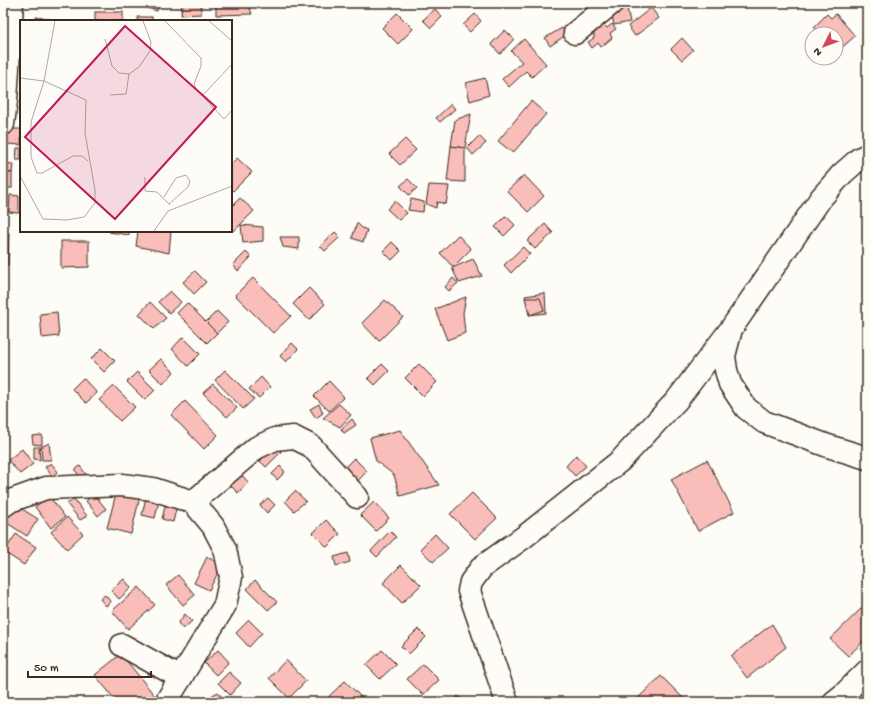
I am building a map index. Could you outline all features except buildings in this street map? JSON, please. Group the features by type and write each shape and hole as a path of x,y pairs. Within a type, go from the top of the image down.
{"street":[{"path":"3,124 12,3"},
{"path":"575,33 612,3"},
{"path":"507,702 469,591 471,582 482,567 524,537 620,461 677,400 731,329 821,198 842,174 859,159 867,155"},
{"path":"731,329 724,356 726,370 730,384 746,408 764,422 828,446 867,458"},
{"path":"194,502 256,448 275,439 293,436 311,446 357,498"},
{"path":"3,506 10,501 46,488 122,484 153,489 194,502 213,526 225,549 231,577 225,605 166,702"},
{"path":"122,646 181,678"},
{"path":"834,702 867,671"}]}
